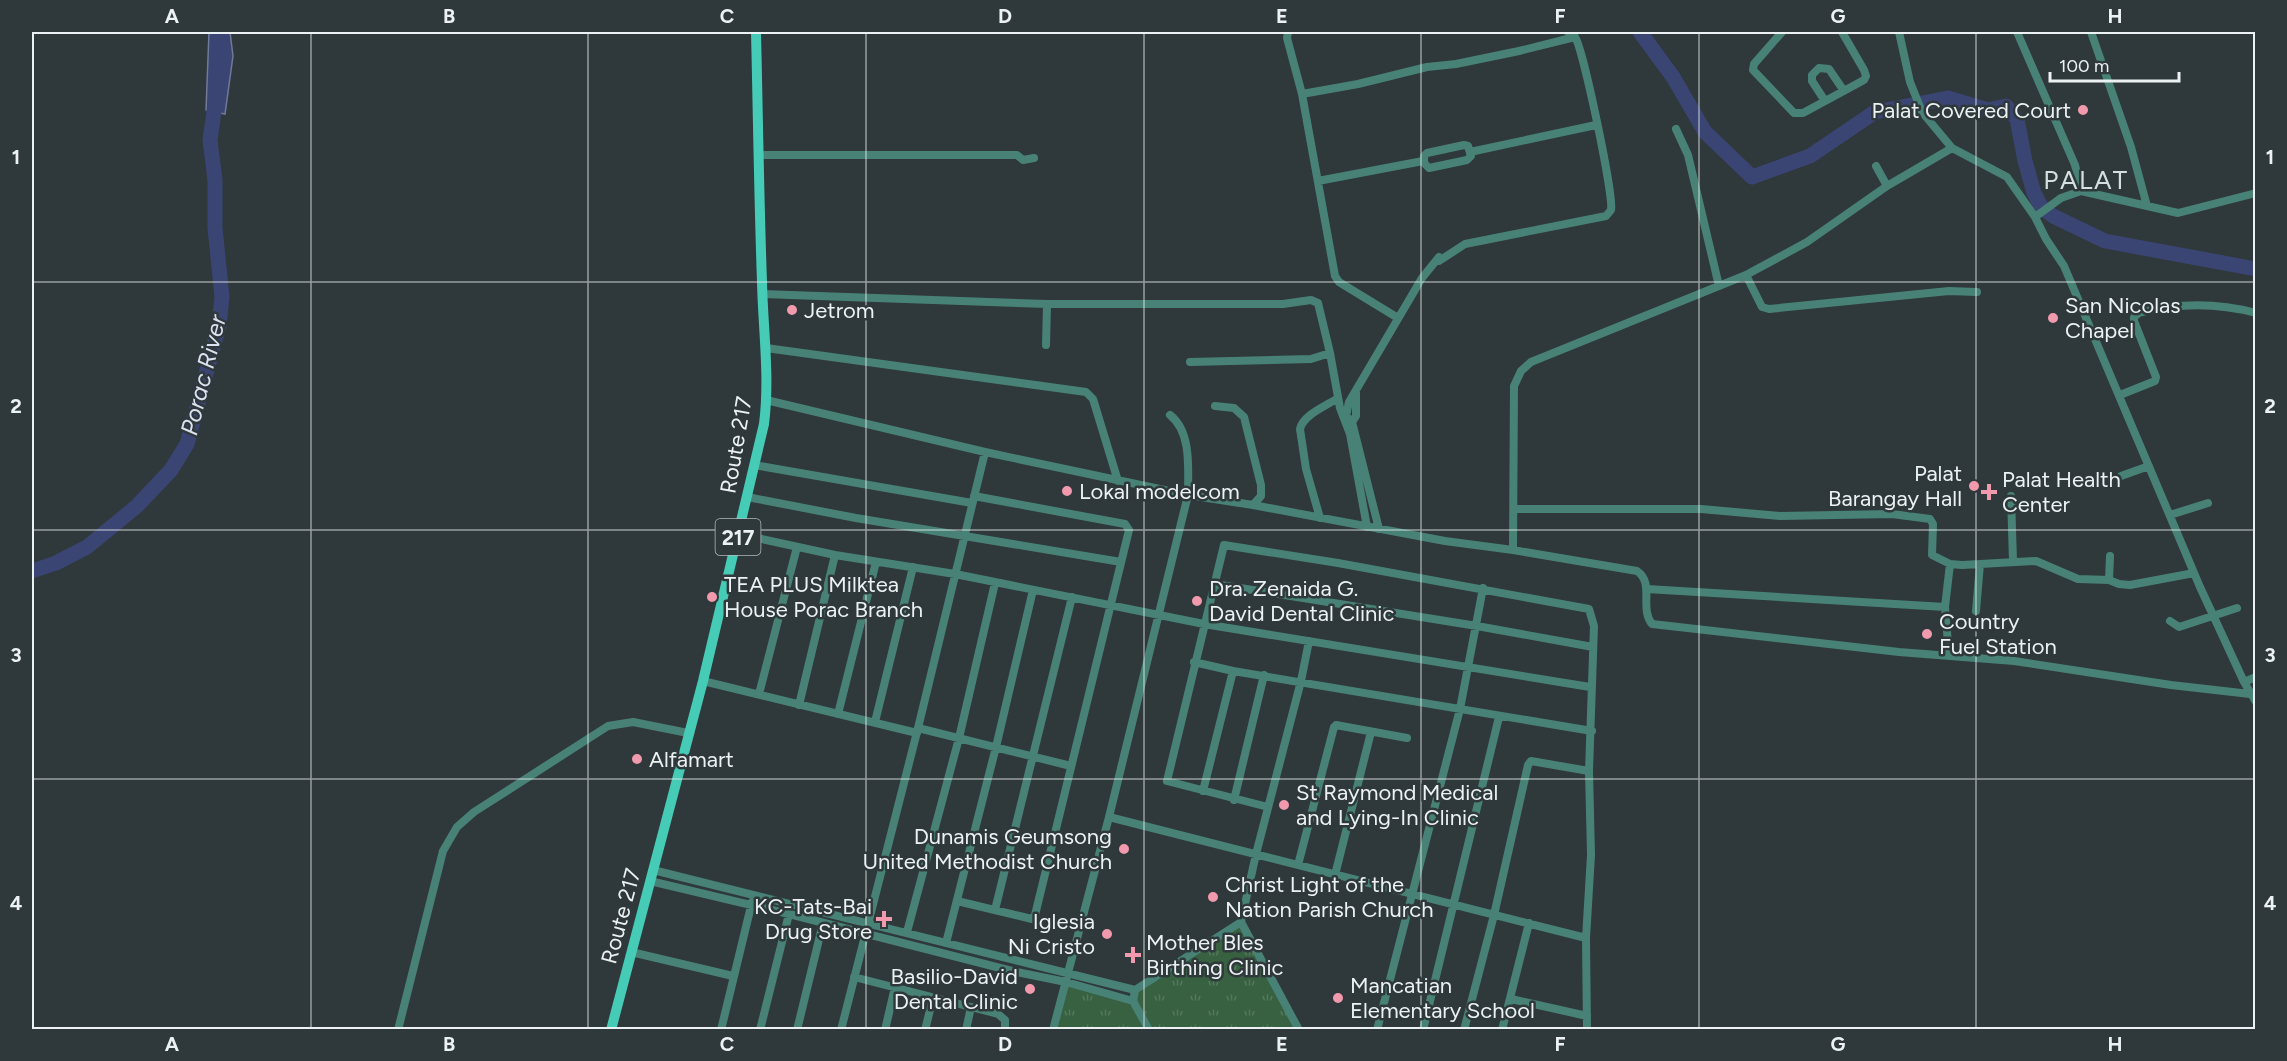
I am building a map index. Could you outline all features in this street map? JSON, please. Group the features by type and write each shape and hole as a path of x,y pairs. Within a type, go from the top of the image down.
{"main road":[{"name":"Route 217","path":"611,1029 703,681 764,423 766,348 762,294 756,32"}],"street":[{"path":"1288,32 1287,38 1302,94 1335,276 1339,282 1398,318"},
{"path":"1779,32 1752,67 1755,73 1794,113 1803,113 1844,90 1855,87 1866,76 1842,32"},
{"path":"1899,32 1914,93 1927,119 1952,148 2007,177 2039,215 2046,239 2064,266 2213,617 2256,702"},
{"path":"2017,32 2071,156 2081,191"},
{"path":"2091,32 2131,147 2147,206"},
{"path":"1302,94 1358,84 1427,67 1508,54 1571,34 1586,70 1612,202 1611,210 1606,216 1465,244 1439,261 1439,257 1422,278 1356,393 1356,416 1352,422 1379,529"},
{"path":"1825,101 1812,81 1812,75 1819,68 1828,69 1844,90"},
{"path":"1470,152 1596,125"},
{"path":"1676,129 1688,155 1719,286"},
{"path":"1467,146 1471,156 1467,160 1429,168 1424,161 1427,153 1455,147 1467,146"},
{"path":"1513,550 1513,406 1514,386 1521,371 1531,362 1746,275 1807,242 1887,186 1952,148"},
{"path":"758,155 1017,155 1023,160 1035,158"},
{"path":"1318,181 1424,161"},
{"path":"1876,166 1887,186"},
{"path":"2039,215 2061,198 2081,191 2184,212 2256,194"},
{"path":"1746,275 1762,307 1769,309 1949,291 1977,292"},
{"path":"762,294 1047,304 1283,304 1311,300 1318,303 1344,424 1350,434 1367,527"},
{"path":"1046,345 1047,304"},
{"path":"2120,395 2155,381 2156,377 2134,321 2134,317 2139,313 2178,306 2236,308 2256,313"},
{"path":"766,348 1086,392 1093,399 1118,481"},
{"path":"1190,362 1311,359 1330,353"},
{"path":"1320,518 1306,469 1300,429 1301,424 1307,418 1338,398"},
{"path":"766,400 985,452 1188,495 1367,527 1637,570 1643,574 1647,589 1648,617 1652,624 1796,641 2014,661 2250,694"},
{"path":"1215,406 1234,408 1244,417 1260,485 1261,496 1253,505"},
{"path":"1053,1029 1109,818 1188,495 1188,464 1182,428 1170,415"},
{"path":"841,1029 985,452"},
{"path":"754,465 1125,524 1129,530 1034,918 957,901"},
{"path":"2121,476 2149,466"},
{"path":"2011,496 2013,561"},
{"path":"747,497 1121,562"},
{"path":"2170,515 2208,503"},
{"path":"1514,509 1701,510 1780,516 1904,516 1930,519 1933,524 1932,555 1950,564 2036,561 2078,579 2109,580 2130,585 2194,573"},
{"path":"739,534 835,555 956,574 1204,624 1590,687"},
{"path":"1268,807 1168,782 1167,778 1224,545 1483,588 1589,609 1594,626 1590,687 1591,855 1586,938 1587,1029"},
{"path":"759,694 796,546"},
{"path":"799,705 835,555"},
{"path":"2109,580 2110,556"},
{"path":"838,714 876,562"},
{"path":"1949,656 1945,607 1950,564"},
{"path":"1976,611 1980,564"},
{"path":"875,722 913,567"},
{"path":"907,932 959,738 995,583"},
{"path":"1215,584 1593,647"},
{"path":"1377,1029 1460,709 1483,588"},
{"path":"1647,589 1945,607"},
{"path":"946,943 1033,590"},
{"path":"995,910 1072,597"},
{"path":"2170,621 2180,627 2237,608"},
{"path":"1299,1029 1241,922 1309,641"},
{"path":"1194,662 1233,671 1592,731"},
{"path":"1203,791 1233,671"},
{"path":"1234,800 1264,675"},
{"path":"2244,682 2256,677"},
{"path":"703,681 838,714 959,738 1071,766"},
{"path":"1423,1029 1499,717"},
{"path":"398,1029 443,850 457,827 484,805 608,726 633,722 688,733"},
{"path":"1298,865 1334,727 1407,738"},
{"path":"1335,875 1371,732"},
{"path":"1464,1029 1494,915 1529,763 1532,761 1589,771"},
{"path":"1109,818 1586,938"},
{"path":"651,875 754,894 907,932 1067,978 1133,1001"},
{"path":"651,875 751,905 992,966 1135,990 1241,922"},
{"path":"721,1029 754,894"},
{"path":"760,1029 789,914"},
{"path":"797,1029 823,923"},
{"path":"1502,1029 1529,923"},
{"path":"631,952 733,976"},
{"path":"854,977 1001,1015 1006,1022 1005,1029"},
{"path":"885,1029 895,987"},
{"path":"1135,990 1133,1001 1149,1029"},
{"path":"925,1029 933,998"},
{"path":"1510,999 1587,1016"},
{"path":"966,1029 971,1007"}],"green space":[{"path":"1241,922 1299,1030 1053,1030 1066,982 1132,1001 1135,990"}],"water":[{"path":"209,32 230,32 233,56 225,114 206,110"}],"waterway":[{"path":"1640,32 1673,77 1705,132 1752,177 1810,156 1875,112 1948,98 1988,110 2006,106 2017,119 2034,193 2042,208 2053,216 2105,241 2256,269"},
{"name":"Porac River","path":"32,571 56,563 87,547 137,506 171,470 187,444 219,326 222,297 215,228 215,180 210,140 217,91"}],"place":[{"name":"Palat Covered Court","path":"2083,110"},
{"name":"Jetrom","path":"792,310"},
{"name":"San Nicolas Chapel","path":"2053,318"},
{"name":"Palat Barangay Hall","path":"1974,486"},
{"name":"Lokal modelcom","path":"1067,491"},
{"name":"Palat Health Center","path":"1989,492"},
{"name":"TEA PLUS Milktea House Porac Branch","path":"712,597"},
{"name":"Dra. Zenaida G. David Dental Clinic","path":"1197,601"},
{"name":"Country Fuel Station","path":"1927,634"},
{"name":"Alfamart","path":"637,759"},
{"name":"St Raymond Medical and Lying-In Clinic","path":"1284,805"},
{"name":"Dunamis Geumsong United Methodist Church","path":"1124,849"},
{"name":"Christ Light of the Nation Parish Church","path":"1213,897"},
{"name":"KC-Tats-Bai Drug Store","path":"884,919"},
{"name":"Iglesia Ni Cristo","path":"1107,934"},
{"name":"Mother Bles Birthing Clinic","path":"1133,955"},
{"name":"Basilio-David Dental Clinic","path":"1030,989"},
{"name":"Mancatian Elementary School","path":"1338,998"}],"district":[{"name":"PALAT","path":"2086,180"}]}
